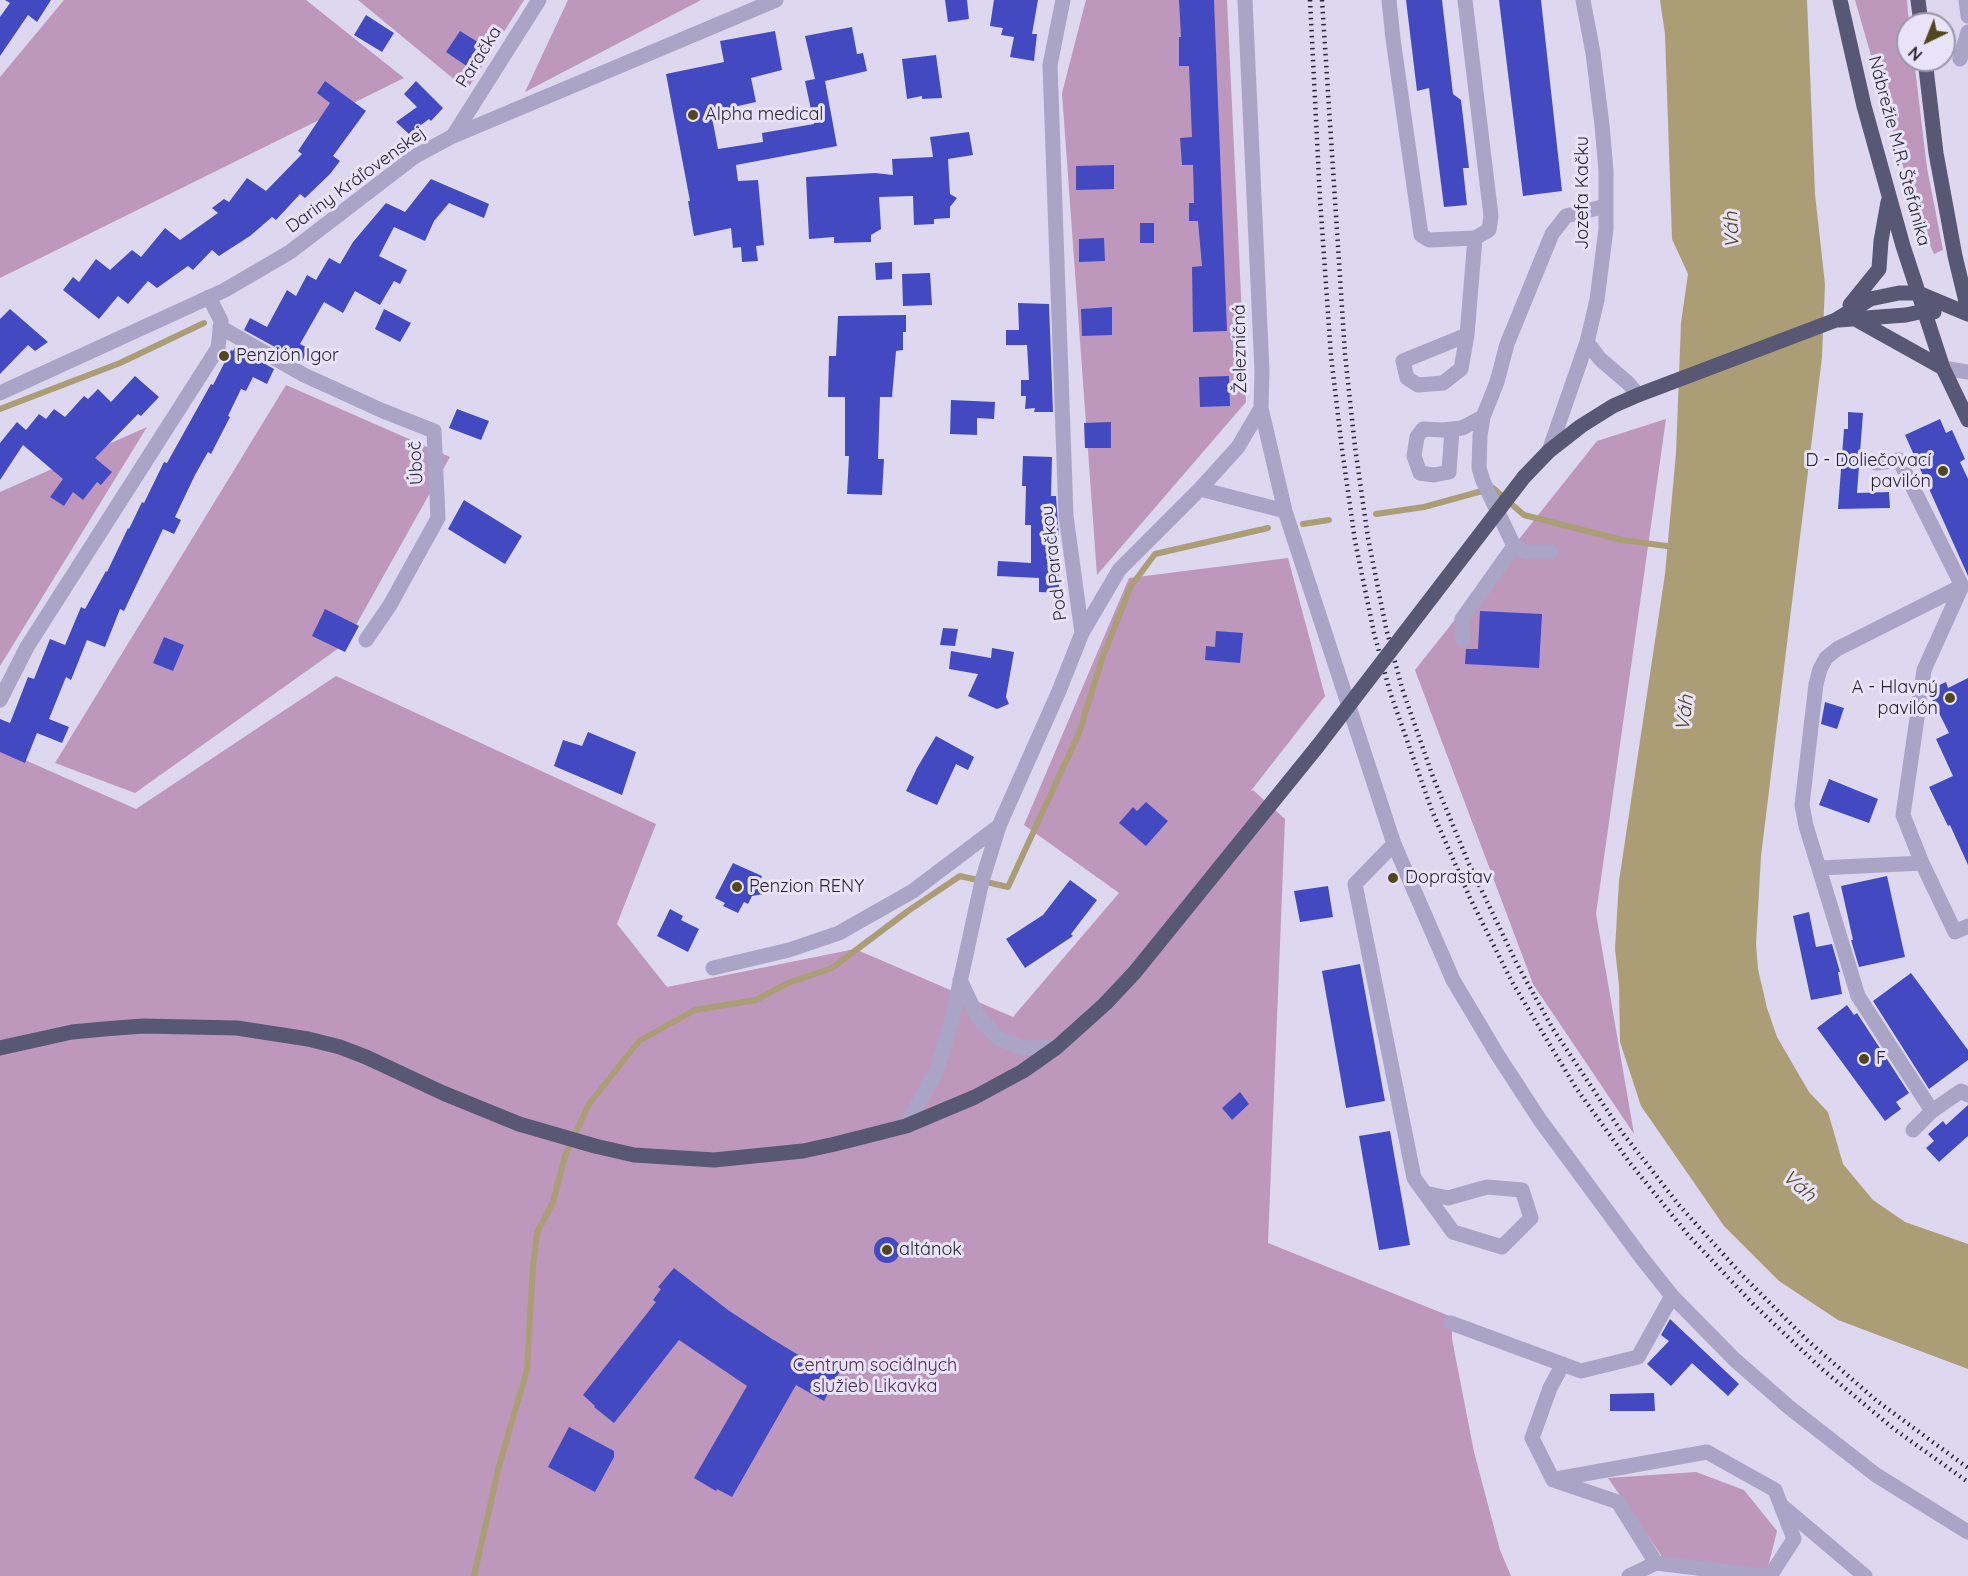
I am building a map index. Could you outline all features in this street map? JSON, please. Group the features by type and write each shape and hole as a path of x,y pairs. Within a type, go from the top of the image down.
{"main road":[{"name":"Nábrežie M.R. Štefánika","path":"1840,0 1864,106 1889,199 1944,368 1968,420"},
{"name":"Nábrežie M.R. Štefánika","path":"1926,72 1936,153 1968,313"},
{"path":"1836,320 1859,296 1879,269 1881,241 1889,199"},
{"path":"0,1048 72,1032 143,1026 237,1028 276,1033 308,1039 366,1057 443,1093 519,1124 634,1155 714,1160 803,1151 906,1126 975,1096 1023,1071 1057,1047 1106,1004 1135,972 1317,747 1524,477 1549,451 1581,426 1613,406 1638,395 1836,320 1870,299 1899,293 1918,293 1968,313"},
{"path":"1836,320 1906,315 1924,311 1968,313"},
{"path":"1856,319 1944,368"}],"street":[{"name":"Paračka","path":"453,136 539,0"},
{"name":"Dariny Kráľovenskej","path":"0,393 209,297 290,252 414,157 453,136 776,0"},
{"name":"Pod Paračkou","path":"906,1126 936,1070 952,1018 982,881 999,826 1082,633 1066,516 1050,65 1063,0"},
{"name":"Železničná","path":"1082,633 1119,570 1200,489 1238,447 1249,432 1261,408 1262,370 1245,0"},
{"path":"1389,0 1421,235 1429,240 1475,238 1489,230 1491,216 1465,0"},
{"name":"Jozefa Kačku","path":"1549,451 1587,342 1602,265 1606,206 1602,125 1593,53 1583,0"},
{"path":"1966,0 1968,15"},
{"path":"1960,59 1968,32"},
{"path":"1551,552 1526,552 1514,546 1488,493 1479,468 1478,452 1483,417 1497,382 1507,344 1519,312 1552,234 1566,216 1606,206"},
{"path":"1467,335 1475,238"},
{"path":"0,700 27,647 218,348 221,321 209,297"},
{"name":"Úboč","path":"220,327 304,375 383,411 434,430 438,518 390,605 366,640"},
{"path":"1587,342 1600,359 1628,382 1638,395"},
{"path":"1944,368 1968,372"},
{"path":"1261,408 1285,511 1394,844 1452,980 1497,1054 1547,1129 1641,1257 1672,1296 1735,1360 1790,1408 1876,1475 1968,1532"},
{"path":"1452,429 1462,428 1483,417"},
{"path":"1876,463 1899,460 1966,588"},
{"path":"1200,489 1285,511"},
{"path":"1462,640 1462,619 1514,546"},
{"path":"1966,588 1924,669 1903,815 1922,863 1955,932 1968,926"},
{"path":"1932,1111 1857,996 1806,826 1802,805 1816,684 1826,658 1837,649 1966,588"},
{"path":"713,968 789,950 839,933 913,891 999,826"},
{"path":"1394,844 1355,884 1414,1178 1453,1232 1502,1247 1532,1218 1522,1190 1487,1187 1448,1198 1425,1193"},
{"path":"1820,867 1922,863"},
{"path":"960,980 976,1016 999,1039 1024,1048 1057,1047"},
{"path":"1913,1130 1932,1111 1961,1091 1968,1095"},
{"path":"1451,1323 1581,1371 1638,1357 1672,1296"},
{"path":"1563,1364 1550,1388 1532,1438 1553,1480 1618,1502 1656,1563"},
{"path":"1553,1480 1707,1452 1775,1490 1794,1539 1770,1576"},
{"path":"1781,1505 1865,1576"},
{"path":"1629,1576 1656,1563 1763,1576"}],"green space":[{"path":"64,0 306,0 404,78 0,278 0,77"},
{"path":"358,0 524,0 467,90"},
{"path":"568,0 701,0 525,92"},
{"path":"1086,0 1227,0 1246,402 1097,575 1062,93"},
{"path":"1855,0 1907,0 1908,12 1896,12 1896,72 1915,72 1927,168 1943,250 1934,254 1918,218"},
{"path":"286,385 450,457 346,643 135,793 55,763"},
{"path":"1666,419 1596,914 1634,1134 1533,984 1415,670 1597,441"},
{"path":"147,427 0,666 0,492"},
{"name":"Centrum sociálnych služieb Likavka","path":"1288,558 1325,696 1250,792 1253,790 1285,819 1268,1243 1452,1317 1452,1339 1474,1452 1500,1550 1511,1576 0,1576 0,749 136,809 336,676 656,824 617,924 667,987 855,949 1013,1017 1119,893 1024,825 1129,578"},
{"path":"1696,1472 1744,1490 1777,1531 1767,1571 1663,1558 1608,1478"}],"water":[{"name":"Váh","path":"1660,0 1807,0 1815,194 1825,284 1822,357 1761,856 1756,944 1758,969 1767,1008 1777,1037 1809,1092 1828,1112 1843,1164 1873,1200 1905,1222 1968,1244 1968,1369 1838,1320 1779,1281 1724,1226 1641,1106 1620,1042 1619,985 1615,949 1619,881 1665,574 1676,453 1681,323 1688,274 1672,239 1665,34"}],"building":[{"path":"5,0 51,0 37,22 28,15 0,56 0,17 10,3"},
{"path":"945,0 967,0 969,19 948,22"},
{"path":"994,0 1038,0 1032,34 1037,34 1034,61 1010,57 1014,37 1001,35 1003,28 990,26"},
{"path":"1179,0 1214,0 1227,331 1193,332 1192,267 1202,266 1198,221 1189,221 1189,203 1194,203 1193,165 1182,165 1180,138 1192,137 1189,66 1179,66 1179,37 1181,37"},
{"path":"1406,0 1442,0 1453,94 1461,100 1469,168 1463,168 1467,205 1444,207 1429,88 1417,91"},
{"path":"1499,0 1541,0 1562,191 1523,196"},
{"path":"366,15 394,33 382,52 354,35"},
{"path":"852,27 857,54 863,53 867,71 825,81 837,146 736,165 738,181 758,180 764,245 756,246 758,261 742,262 741,247 733,248 731,228 694,236 688,201 690,201 666,74 724,62 720,41 775,31 782,70 751,78 756,102 711,112 718,149 763,142 762,133 814,124 805,81 815,79 805,36"},
{"path":"460,31 489,49 474,71 446,52"},
{"path":"936,55 942,98 922,99 922,96 907,99 902,59"},
{"path":"325,81 366,111 333,156 340,161 305,198 300,194 276,220 272,217 250,236 219,256 212,250 193,270 188,266 157,288 148,281 128,304 118,296 99,319 63,290 73,277 79,282 96,259 110,270 132,250 141,257 165,228 180,240 218,213 212,208 224,199 229,202 247,178 266,191 302,154 298,151 330,103 317,93"},
{"path":"416,81 443,108 431,121 429,119 409,134 396,122 417,107 404,94"},
{"path":"969,132 973,155 948,159 950,194 957,198 950,207 950,218 934,219 934,224 914,225 913,196 879,197 881,229 871,235 871,242 834,243 834,237 809,239 806,177 875,173 893,175 892,159 933,157 930,137"},
{"path":"1114,165 1114,189 1076,190 1076,166"},
{"path":"431,179 489,204 484,218 449,203 434,221 425,241 394,227 379,256 407,270 400,284 394,281 380,305 355,291 343,313 324,302 300,344 308,348 302,362 244,330 250,318 267,327 287,290 296,296 307,275 316,280 329,258 340,264 353,242 386,203 405,212"},
{"path":"1140,223 1154,223 1154,243 1140,243"},
{"path":"1104,238 1105,261 1079,262 1079,239"},
{"path":"892,262 892,279 876,280 875,263"},
{"path":"930,273 932,305 903,306 902,274"},
{"path":"1018,303 1049,304 1053,412 1034,412 1035,408 1025,409 1026,396 1021,396 1021,380 1029,380 1027,345 1006,345 1006,330 1019,330"},
{"path":"1112,307 1112,335 1082,336 1081,309"},
{"path":"10,309 48,342 35,351 28,345 0,374 0,319"},
{"path":"384,309 411,323 400,342 375,329"},
{"path":"906,315 903,350 896,351 892,397 880,397 878,459 884,459 882,495 847,494 849,456 845,456 845,397 828,397 829,356 836,356 838,316"},
{"path":"235,347 274,369 267,384 253,377 246,391 241,389 211,454 208,452 175,517 181,520 174,534 163,529 124,611 120,609 105,647 87,640 71,680 66,677 49,719 69,727 62,743 37,733 25,763 0,752 0,719 10,723 28,677 34,679 50,639 65,645 81,607 85,609 107,572 164,462 167,463 211,384 213,385 231,350 233,351"},
{"path":"135,376 159,397 141,416 138,414 95,458 112,472 101,485 97,482 83,500 73,492 64,506 50,497 63,479 23,445 0,480 0,443 17,422 26,430 39,414 46,419 54,409 65,417 84,396 88,399 98,389 111,402"},
{"path":"1229,376 1230,406 1200,407 1199,377"},
{"path":"951,400 995,402 994,419 977,418 977,435 950,434"},
{"path":"457,409 489,421 481,440 449,428"},
{"path":"1848,412 1863,413 1857,493 1889,492 1890,508 1838,509 1844,429 1848,429"},
{"name":"D - Doliečovací pavilón","path":"1940,419 1946,433 1952,430 1965,459 1960,462 1968,479 1968,576 1905,435"},
{"path":"1111,422 1111,448 1085,448 1084,423"},
{"path":"1023,456 1052,457 1051,496 1056,496 1059,593 1039,592 1039,578 997,576 998,561 1031,563 1031,525 1025,525 1026,486 1022,486"},
{"path":"464,500 522,536 505,564 448,529"},
{"path":"325,609 359,626 345,652 312,636"},
{"path":"1480,611 1542,614 1539,668 1465,664 1466,649 1478,649"},
{"path":"943,628 958,629 955,646 940,645"},
{"path":"1216,631 1243,633 1240,663 1205,660 1206,646 1215,647"},
{"path":"164,637 184,645 173,671 153,663"},
{"path":"992,648 1014,652 1006,697 1009,704 997,709 968,696 978,674 949,669 951,651 991,658"},
{"path":"1968,678 1968,865 1929,787 1953,776 1936,739 1949,733 1930,695 1931,689 1946,682 1948,688"},
{"path":"1825,702 1844,708 1837,729 1821,724"},
{"path":"588,732 636,752 622,795 554,766 563,740 582,746"},
{"path":"936,736 974,757 968,770 956,764 937,805 906,791"},
{"path":"1829,779 1878,799 1869,823 1819,805"},
{"path":"1146,802 1168,821 1146,846 1119,823 1133,807 1137,811"},
{"path":"733,863 762,876 758,885 763,894 752,896 748,904 744,902 738,913 723,906 725,903 715,898"},
{"path":"1887,876 1905,957 1859,967 1851,940 1853,940 1841,886"},
{"path":"1070,880 1097,900 1071,934 1073,936 1025,968 1006,939 1043,915"},
{"path":"1328,886 1333,917 1300,922 1294,891"},
{"path":"670,909 683,916 681,920 699,929 688,952 657,936"},
{"path":"1809,912 1816,947 1832,944 1840,972 1838,972 1842,994 1811,1000 1793,916"},
{"path":"1360,964 1385,1101 1346,1108 1322,971"},
{"path":"1911,973 1968,1050 1968,1060 1929,1089 1873,1001"},
{"name":"F","path":"1847,1005 1854,1015 1857,1013 1909,1093 1896,1102 1901,1109 1885,1121 1817,1028"},
{"path":"1240,1092 1249,1104 1232,1120 1222,1108"},
{"path":"1968,1105 1968,1136 1939,1162 1926,1148 1934,1141 1928,1134 1943,1121 1946,1125"},
{"path":"1390,1131 1410,1245 1379,1250 1359,1136"},
{"name":"altánok","path":"887,1237 896,1241 900,1250 896,1259 887,1263 878,1259 874,1250 878,1241"},
{"path":"674,1268 728,1310 772,1339 815,1365 820,1357 841,1369 824,1401 796,1385 732,1497 694,1478 747,1386 679,1340 614,1423 583,1395 656,1302 653,1300 661,1289 658,1287"},
{"path":"1670,1319 1739,1384 1728,1396 1692,1363 1671,1386 1647,1364 1669,1341 1661,1335"},
{"path":"1654,1393 1655,1411 1610,1411 1610,1394"},
{"path":"569,1427 614,1451 614,1457 595,1492 548,1467"}],"waterway":[{"path":"0,409 120,363 204,323"},
{"path":"1376,514 1424,507 1493,488 1524,515 1622,540 1674,547"},
{"path":"1303,524 1329,520"},
{"path":"474,1576 499,1466 527,1370 537,1233 553,1202 565,1156 589,1104 639,1041 695,1010 756,1000 788,983 832,968 908,911 960,876 1008,887 1079,733 1102,659 1131,586 1155,554 1268,528"}],"railway":[{"path":"1310,0 1331,356 1355,541 1374,633 1390,692 1432,811 1470,898 1512,982 1576,1088 1630,1163 1689,1236 1754,1305 1822,1369 1894,1429 1968,1482"},
{"path":"1322,0 1345,354 1368,538 1386,628 1402,688 1433,777 1469,864 1517,964 1553,1029 1621,1131 1679,1205 1741,1274 1807,1340 1877,1401 1968,1468"}],"place":[{"name":"Alpha medical","path":"693,115"},
{"name":"Penzión Igor","path":"224,356"},
{"name":"D - Doliečovací pavilón","path":"1943,471"},
{"name":"A - Hlavný pavilón","path":"1950,698"},
{"name":"Doprastav","path":"1393,878"},
{"name":"Penzion RENY","path":"737,887"},
{"name":"F","path":"1864,1059"},
{"name":"altánok","path":"887,1250"}]}
